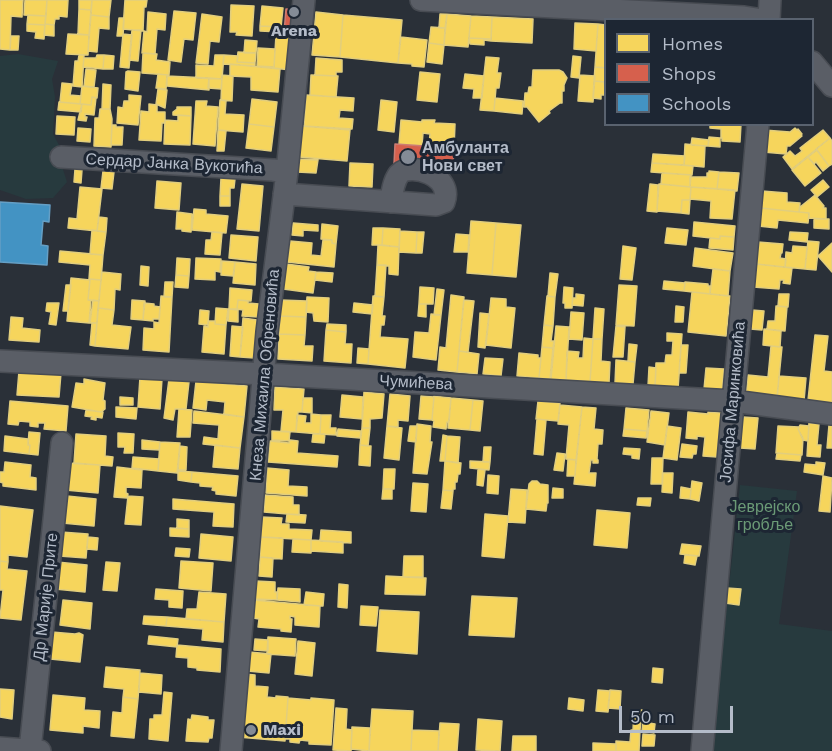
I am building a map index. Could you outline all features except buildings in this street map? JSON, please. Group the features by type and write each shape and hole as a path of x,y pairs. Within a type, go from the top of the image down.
{"street":[{"name":"Кнеза Михаила Обреновића","path":"231,751 267,332 287,172 304,0"},
{"path":"421,0 594,5 750,18"},
{"path":"769,18 770,0"},
{"path":"814,63 832,86"},
{"name":"Јосифа Маринковића","path":"702,751 758,126"},
{"name":"Сердар Јанка Вукотића","path":"61,157 287,172"},
{"path":"284,194 391,202"},
{"name":"Чумићева","path":"0,361 733,401 832,414"},
{"name":"Др Марије Прите","path":"30,750 62,443"},
{"path":"0,748 40,751"}],"green space":[{"path":"18,54 58,61 52,79 55,97 53,134 59,145 60,160 67,182 53,198 26,199 0,190 0,56"},
{"name":"Јеврејско гробље","path":"740,485 797,491 779,624 832,631 832,751 711,751"}],"place":[{"name":"Arena","path":"294,12"},
{"name":"Амбуланта Нови свет","path":"408,157"},
{"name":"Maxi","path":"251,730"}]}
